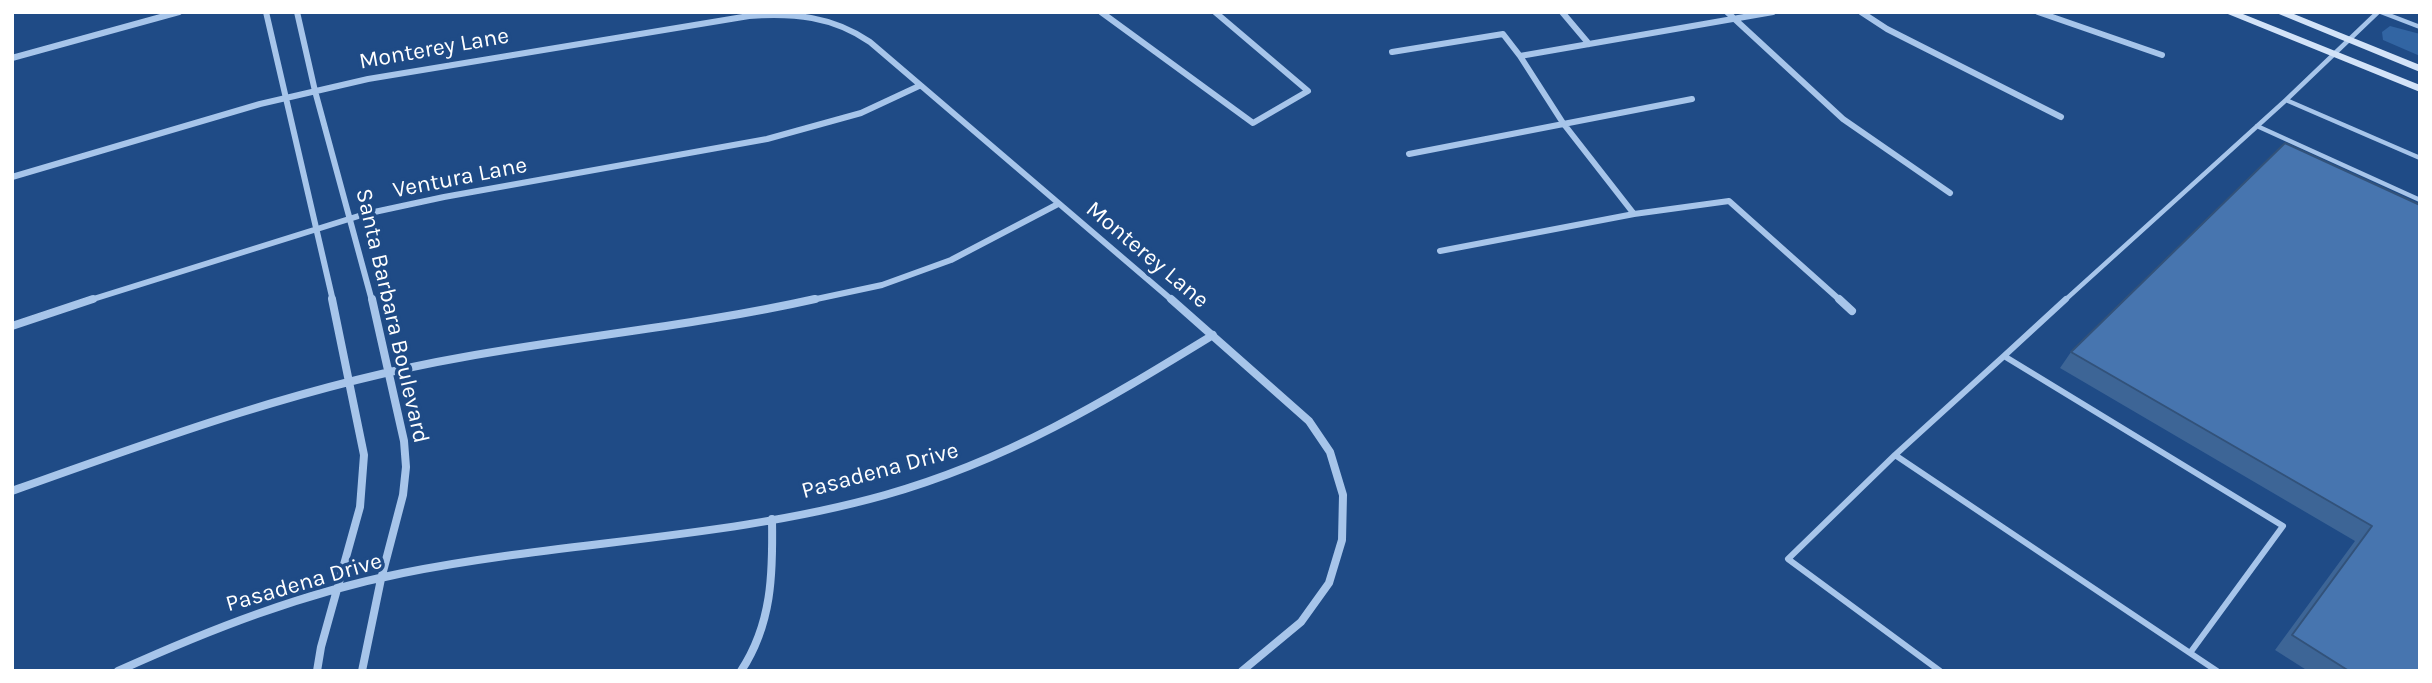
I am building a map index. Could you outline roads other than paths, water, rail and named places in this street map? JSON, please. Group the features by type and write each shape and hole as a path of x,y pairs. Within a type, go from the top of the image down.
{"main road":[{"path":"2228,12 2420,89"},
{"path":"2279,12 2420,69"}],"street":[{"path":"12,58 179,12"},
{"path":"266,12 316,228 364,455 360,507 340,587 321,647 317,671"},
{"name":"Santa Barbara Boulevard","path":"297,12 403,432 406,467 403,495 381,579 362,671"},
{"path":"1101,12 1253,123 1308,91 1215,12"},
{"path":"1562,12 1589,44"},
{"path":"1727,12 1843,118 1950,193"},
{"path":"1520,56 1773,12"},
{"path":"1861,12 1887,29 2061,117"},
{"path":"2038,12 2162,55"},
{"name":"Monterey Lane","path":"12,177 285,97 395,75 779,14 812,15 837,22 859,34 1213,335"},
{"path":"1392,52 1503,34 1563,122 1634,214"},
{"name":"Ventura Lane","path":"12,326 316,228 409,204 719,149 793,132 892,102 919,86"},
{"path":"1409,154 1692,99"},
{"path":"1440,251 1634,214 1729,201 1853,312"},
{"name":"Monterey Lane","path":"12,491 179,431 349,382 463,357 842,296 951,260 1058,204"},
{"path":"1213,335 1304,415 1320,434 1341,479 1345,504 1345,528 1340,553 1317,603 1298,625 1242,671"},
{"name":"Pasadena Drive","path":"118,671 228,624 340,587 425,569 772,519 863,500 971,466 1060,426 1213,335"},
{"path":"741,671 765,625 773,583 772,519"}],"lane":[{"path":"1940,671 1788,559 1895,455 2380,12 2420,27"},
{"path":"2286,100 2420,158"},
{"path":"2257,126 2420,200"},
{"path":"2004,356 2283,526 2190,653"},
{"path":"1895,455 2217,671"}]}
